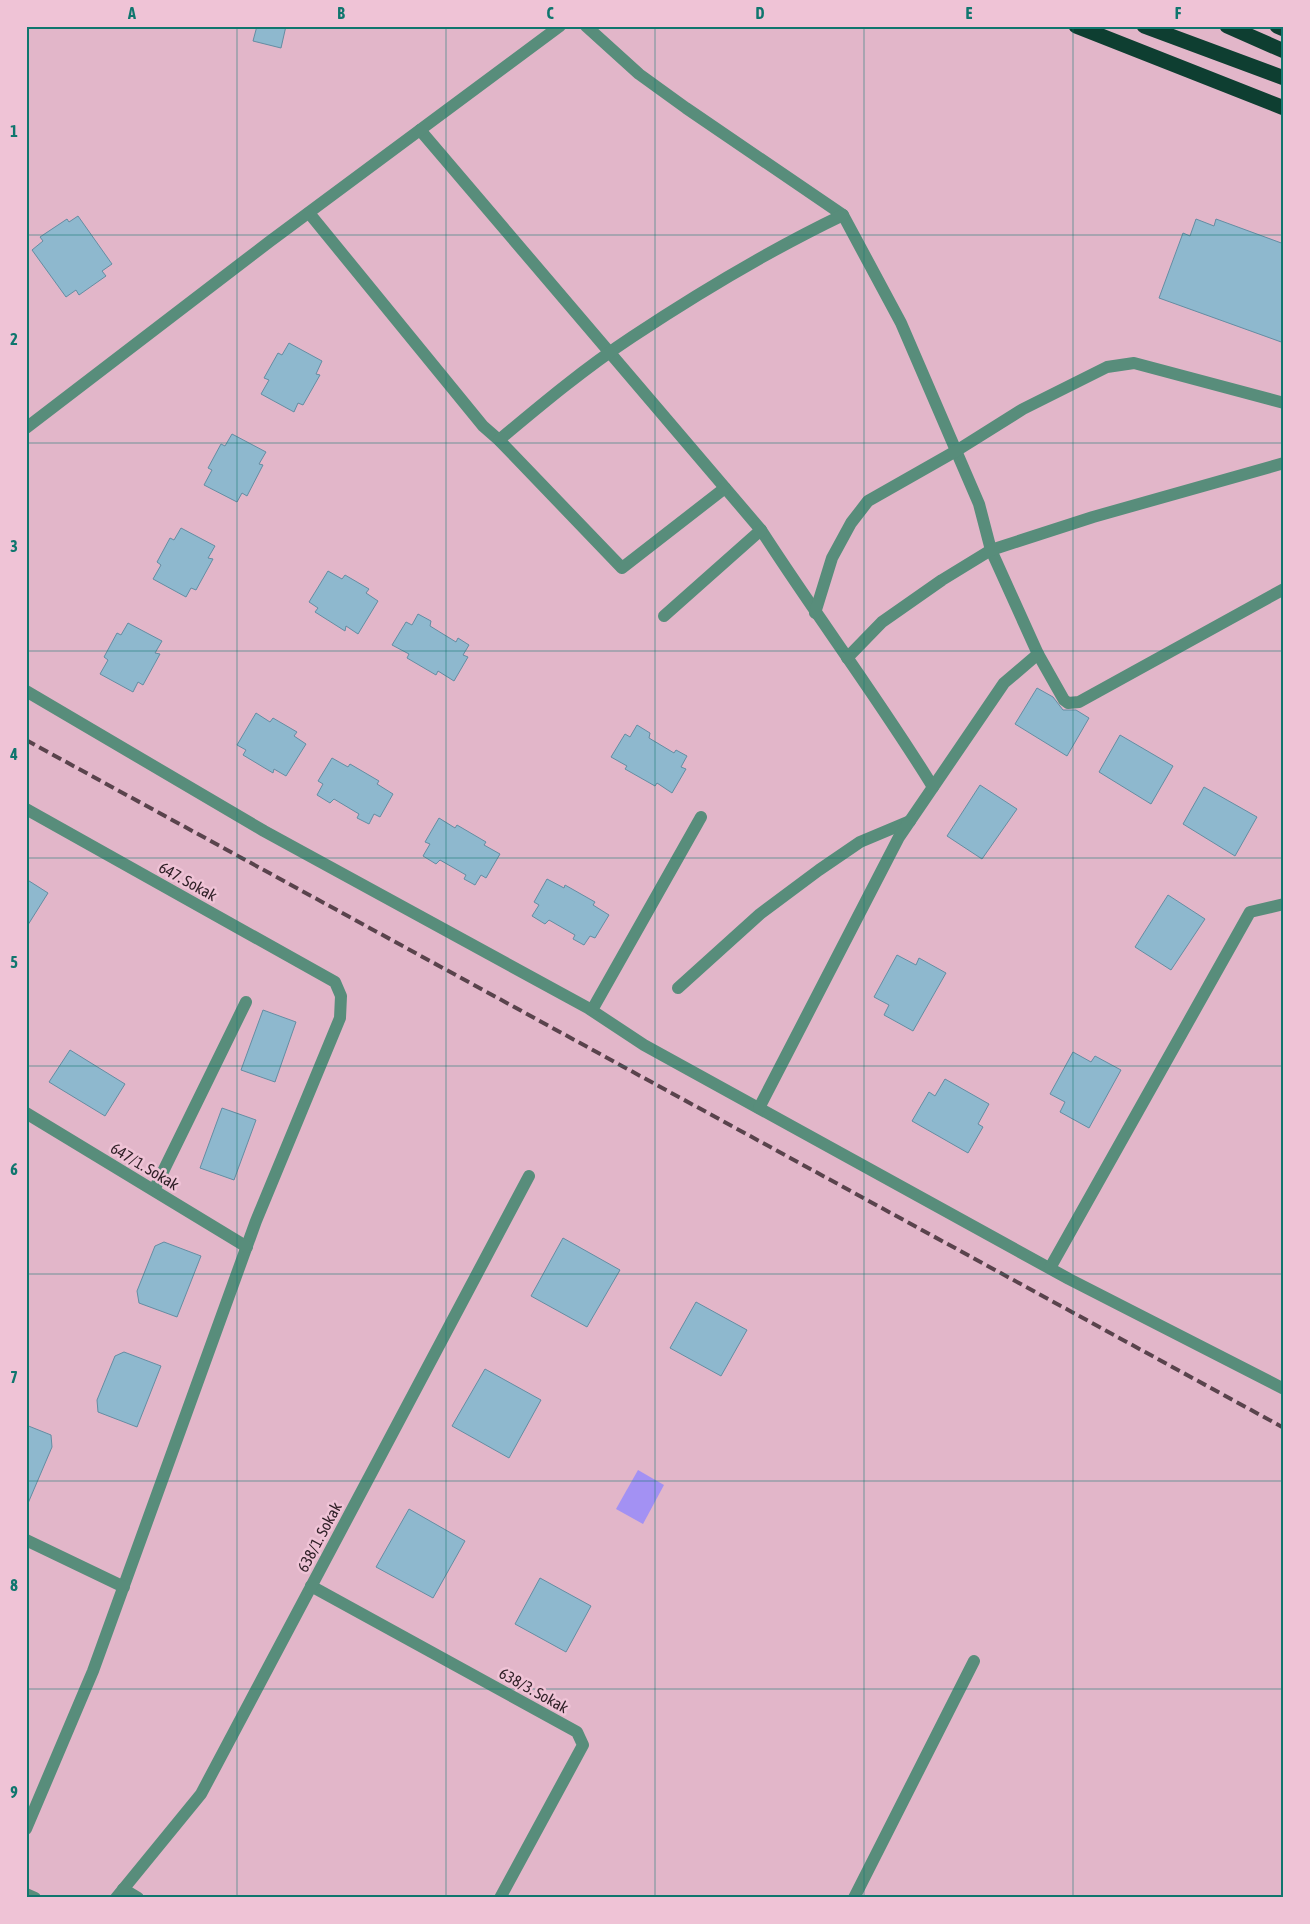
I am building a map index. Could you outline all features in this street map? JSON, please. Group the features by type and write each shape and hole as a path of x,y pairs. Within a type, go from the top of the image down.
{"highway":[{"path":"1076,26 1284,108"},
{"path":"1144,26 1284,78"},
{"path":"1227,26 1284,51"},
{"path":"1277,26 1284,29"}],"street":[{"path":"26,428 309,213 560,26"},
{"path":"586,26 639,74 843,215 902,323 979,504 991,550 1038,654 1064,700 1074,704 1284,589"},
{"path":"420,130 761,530 815,613 896,727 934,787"},
{"path":"309,213 483,426 499,440 622,568 725,488"},
{"path":"499,440 564,387 610,353 744,266 843,215"},
{"path":"815,613 832,558 851,523 868,501 956,451 1023,409 1107,367 1134,363 1284,403"},
{"path":"847,658 882,622 942,580 991,550 1093,516 1284,463"},
{"path":"664,616 761,530"},
{"path":"759,1108 899,837 1004,683 1038,654"},
{"path":"26,691 264,831 592,1010 644,1045 1050,1268 1282,1383"},
{"name":"647. Sokak","path":"26,808 335,982 341,996 340,1018 247,1247"},
{"path":"592,1010 701,817"},
{"path":"678,988 760,914 819,870 860,842 910,821"},
{"path":"1050,1268 1250,912 1284,904"},
{"path":"154,1190 246,1002"},
{"name":"647/1. Sokak","path":"26,1114 247,1247"},
{"name":"638/1. Sokak","path":"120,1894 201,1794 529,1176"},
{"path":"26,1828 93,1671 247,1247"},
{"path":"26,1540 124,1588"},
{"name":"638/3. Sokak","path":"311,1586 577,1732 583,1745 500,1898"},
{"path":"854,1898 974,1661"},
{"path":"26,1894 35,1898"},
{"path":"120,1894 138,1898"}],"shaded area":[{"path":"638,1470 664,1485 643,1524 616,1509"}],"building":[{"path":"257,26 286,26 281,48 253,41"},
{"path":"78,216 112,264 102,271 106,276 79,295 76,290 66,297 32,250 43,241 40,237 67,219 69,222"},
{"path":"1196,219 1214,226 1216,219 1284,244 1284,343 1159,298 1183,233 1190,236"},
{"path":"289,343 322,361 316,374 320,375 303,405 298,403 294,412 261,394 269,380 264,378 278,353 282,355"},
{"path":"232,434 266,452 259,464 263,465 247,496 242,493 237,502 204,485 212,470 208,468 221,444 225,446"},
{"path":"181,528 215,546 208,558 213,559 196,590 191,588 186,597 153,579 161,565 157,562 170,538 174,540"},
{"path":"328,571 342,579 345,575 369,589 366,593 378,601 358,634 346,626 345,631 315,612 318,608 309,602"},
{"path":"418,614 431,621 430,626 456,642 458,638 469,645 463,655 468,657 454,681 438,671 436,675 407,658 409,654 392,645 406,622 412,625"},
{"path":"128,623 162,641 155,653 160,654 143,685 138,682 133,692 100,674 108,660 104,657 117,633 121,635"},
{"path":"1037,688 1053,697 1063,710 1076,710 1089,718 1067,756 1015,724"},
{"path":"256,713 270,722 273,718 297,732 294,736 306,744 286,776 274,769 273,773 243,755 246,750 237,745"},
{"path":"637,725 650,733 649,738 674,753 676,750 687,756 681,767 686,769 672,793 657,783 655,786 625,769 627,766 611,757 625,734 630,737"},
{"path":"1120,735 1173,766 1151,804 1099,772"},
{"path":"332,758 348,767 350,764 379,781 377,784 393,794 380,817 374,814 369,824 357,818 359,814 334,799 330,803 317,795 323,784 318,781"},
{"path":"980,785 1017,809 982,859 947,836"},
{"path":"1204,787 1257,817 1235,856 1183,824"},
{"path":"439,818 455,828 457,825 486,842 484,845 500,854 486,878 481,875 475,885 464,879 466,875 440,860 436,864 423,856 430,844 425,842"},
{"path":"26,879 48,893 26,928"},
{"path":"547,879 564,888 565,885 595,902 593,905 609,915 595,938 590,936 584,945 573,939 575,935 549,920 545,924 532,916 539,905 534,902"},
{"path":"1168,895 1205,919 1171,970 1135,947"},
{"path":"897,955 916,965 919,958 946,973 913,1031 884,1015 889,1005 874,997"},
{"path":"263,1010 296,1022 275,1082 241,1070"},
{"path":"70,1050 125,1084 105,1116 49,1082"},
{"path":"1073,1052 1091,1062 1095,1056 1121,1070 1089,1128 1060,1112 1065,1102 1050,1094"},
{"path":"945,1079 989,1104 978,1124 983,1127 968,1153 912,1121 929,1092 935,1096"},
{"path":"222,1108 256,1120 234,1180 200,1168"},
{"path":"563,1238 620,1270 587,1327 531,1296"},
{"path":"164,1242 201,1256 177,1317 139,1303 137,1291 155,1246"},
{"path":"696,1302 747,1330 721,1376 670,1348"},
{"path":"124,1352 161,1366 137,1427 98,1412 97,1400 115,1356"},
{"path":"485,1369 541,1400 509,1458 452,1426"},
{"path":"26,1425 51,1435 52,1447 26,1508"},
{"path":"409,1509 465,1541 433,1598 376,1567"},
{"path":"540,1578 591,1606 566,1652 515,1624"}],"railway":[{"path":"26,740 1284,1428"}]}
